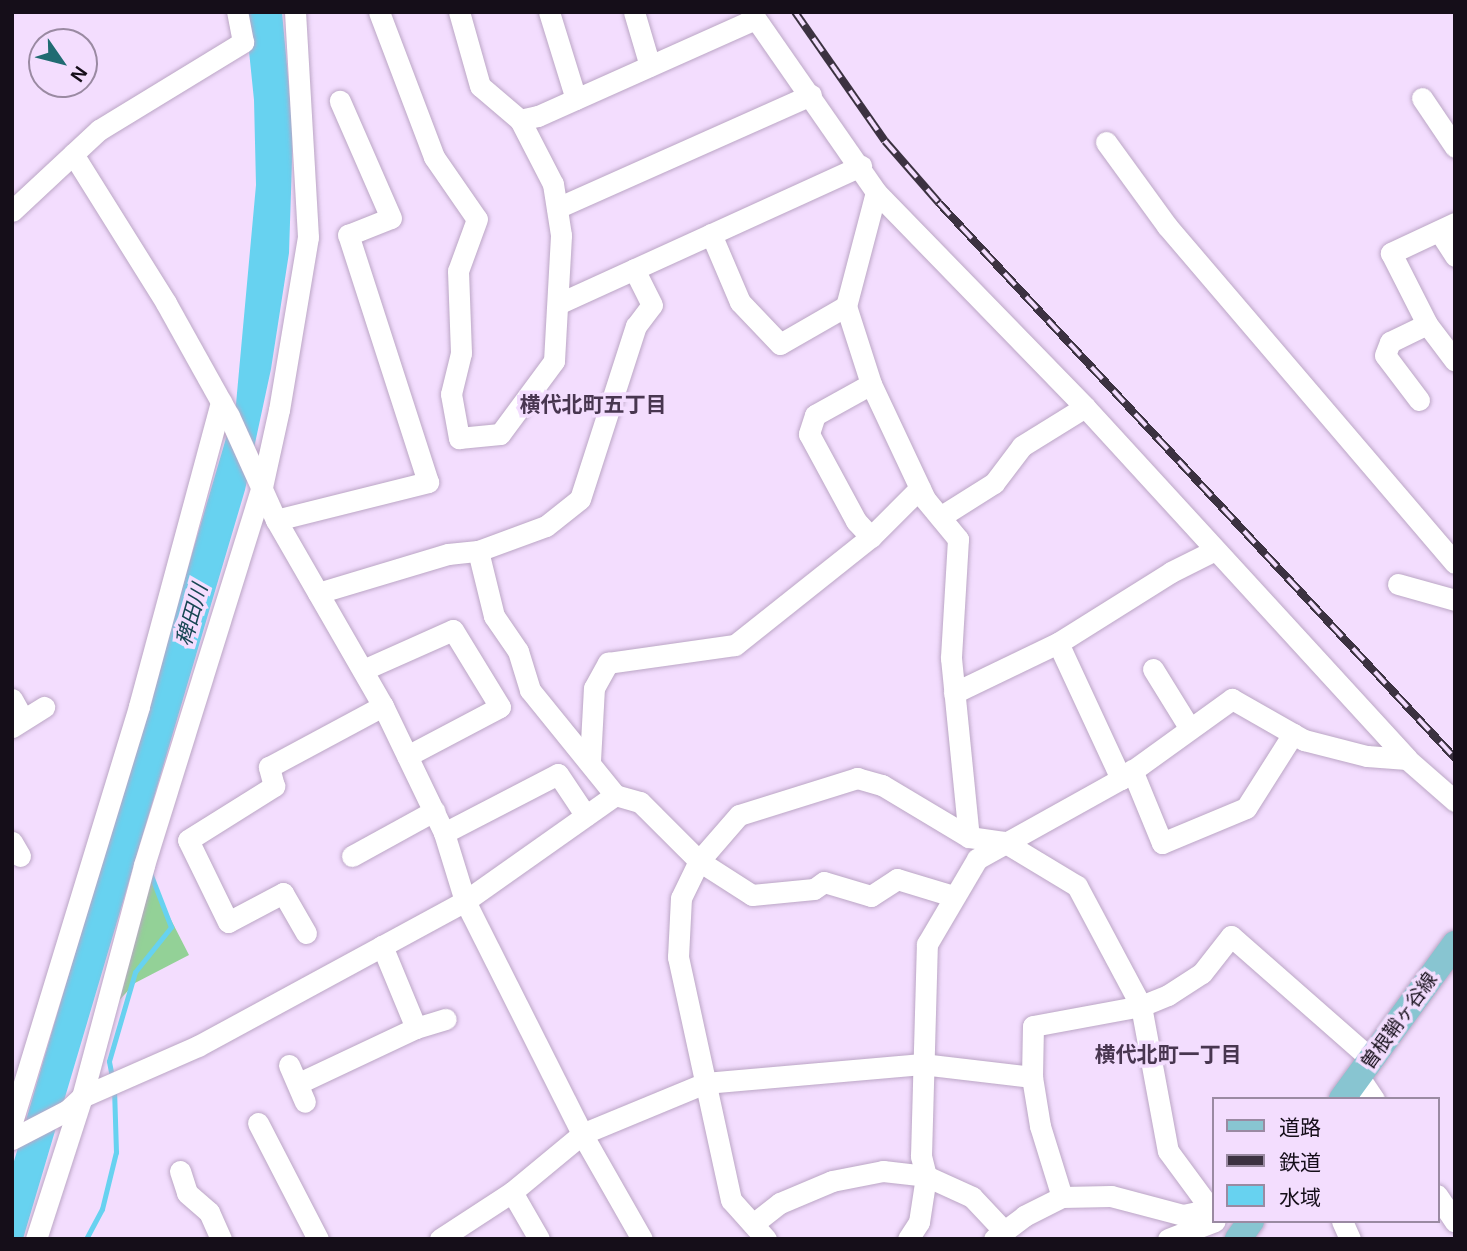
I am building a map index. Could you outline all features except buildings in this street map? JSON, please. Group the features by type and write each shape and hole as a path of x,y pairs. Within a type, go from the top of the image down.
{"main road":[{"name":"曽根鞘ヶ谷線","path":"1343,1097 1455,944"}],"street":[{"path":"13,209 99,130 243,42 237,12"},
{"path":"36,1239 144,865 260,482 308,237 295,12"},
{"path":"379,12 434,157 477,219 458,271 461,353 451,394 459,438 500,434 554,361 559,303 557,208 553,184 520,120 480,86 458,12"},
{"path":"549,12 576,99"},
{"path":"634,12 650,66"},
{"path":"520,120 650,66 753,15 861,166 876,192 1085,407 1407,759 1455,802"},
{"path":"557,208 811,95"},
{"path":"1422,98 1455,147"},
{"path":"276,520 428,482 348,235 391,218 340,101"},
{"path":"1106,142 1167,226 1455,563"},
{"path":"73,154 166,303 225,409 276,520 383,706 444,833 465,901 582,1134 642,1239"},
{"path":"559,303 861,166"},
{"path":"876,192 846,306 871,384 920,488 958,539 951,658 970,837"},
{"path":"1455,256 1447,227 1391,253 1427,324 1455,361"},
{"path":"711,234 740,302 780,344 846,306"},
{"path":"318,593 448,554 478,551 546,526 580,499 636,326 652,305 634,269"},
{"path":"1419,400 1385,355 1390,342 1427,324"},
{"path":"871,384 815,415 809,434 856,521 871,537"},
{"path":"940,517 994,482 1022,446 1085,407"},
{"path":"12,1122 139,706 225,409"},
{"path":"590,761 594,688 608,663 735,645 871,537 920,488"},
{"path":"954,693 1058,643 1171,572 1215,550"},
{"path":"478,551 494,616 518,651 530,690 615,795 640,802 699,861 752,895 814,890 824,882 871,896 897,879 953,897"},
{"path":"1398,584 1455,600"},
{"path":"363,670 453,630 500,707 407,756"},
{"path":"1058,643 1161,843 1246,808 1293,734"},
{"path":"1153,669 1190,729"},
{"path":"12,699 18,723 44,707"},
{"path":"908,1239 919,1222 926,1176 921,1156 927,944 976,859 1126,774 1232,699 1293,734 1367,756 1407,759"},
{"path":"306,933 283,893 228,922 188,840 274,786 269,767 383,706"},
{"path":"444,833 558,774 586,816"},
{"path":"1212,1205 1168,1151 1141,1006 1077,886 1004,842 970,837 882,785 857,778 738,815 699,861 681,898 678,957 731,1200 759,1232 780,1203 832,1181 883,1171 926,1176 972,1197 998,1235 1062,1197 1111,1196 1212,1220"},
{"path":"12,1139 75,1104 198,1046 465,901 615,795"},
{"path":"352,856 434,811"},
{"path":"1062,1197 1040,1126 1032,1077 1033,1026 1141,1006 1202,973 1231,936 1365,1068 1373,1097"},
{"path":"382,946 416,1028"},
{"path":"297,1084 416,1028 446,1019"},
{"path":"444,1238 512,1192 582,1134 705,1083 922,1064 1032,1077"},
{"path":"258,1123 317,1239"},
{"path":"180,1171 187,1193 209,1212 221,1239"},
{"path":"512,1192 539,1239"},
{"path":"1439,1198 1455,1222"},
{"path":"1168,1239 1227,1223"},
{"path":"1343,1223 1350,1239"}],"green space":[{"path":"146,871 189,955 135,983 115,1005"}],"water":[{"name":"稗田川","path":"245,12 282,12 293,131 289,253 271,369 245,490 23,1239 12,1239 12,1168 236,404 256,185 254,100"}],"waterway":[{"path":"112,1077 109,1061 135,972 171,927 149,870"},
{"path":"86,1239 102,1209 116,1152 114,1087"}],"railway":[{"path":"795,12 885,141 939,203 1455,758"}],"district":[{"name":"横代北町五丁目","path":"593,405"},
{"name":"横代北町一丁目","path":"1168,1055"}]}
